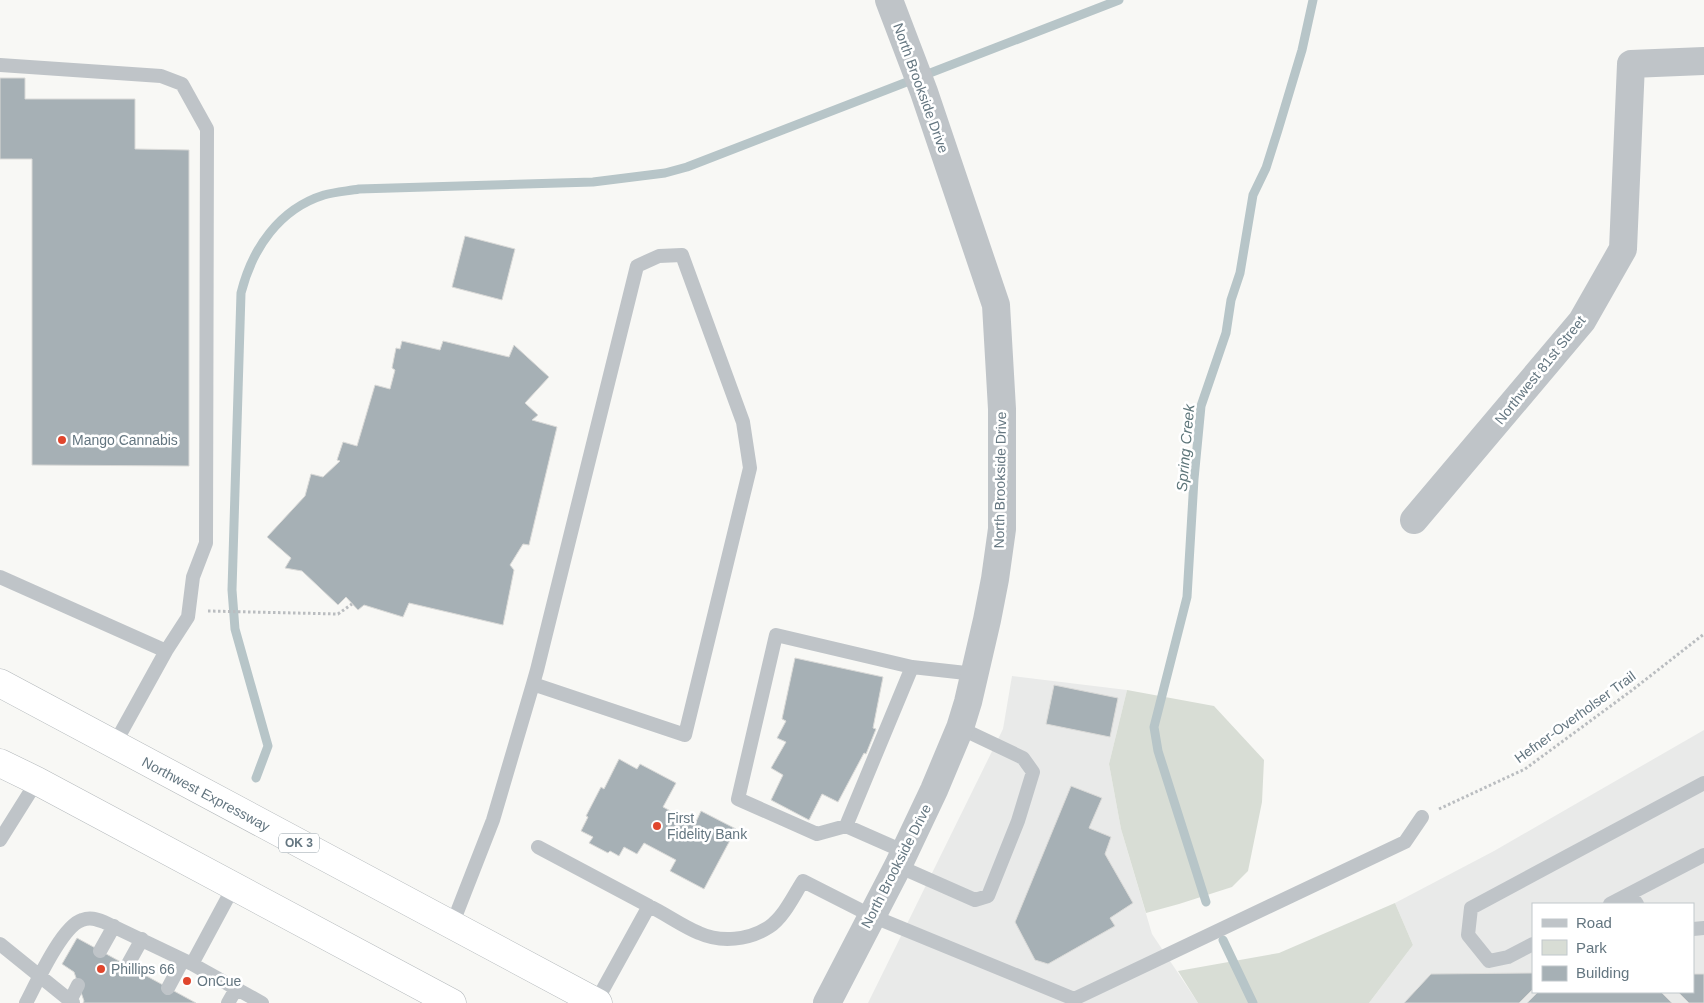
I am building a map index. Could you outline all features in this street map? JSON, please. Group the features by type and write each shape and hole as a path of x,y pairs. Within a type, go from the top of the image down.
{"highway":[{"name":"Northwest Expressway","path":"0,683 597,1003"},
{"path":"0,763 450,1002"}],"street":[{"name":"North Brookside Drive","path":"827,1003 902,859 960,728 975,674 995,579 1002,529 1002,409 996,305 924,92 888,0"},
{"name":"Northwest 81st Street","path":"1414,520 1582,321 1623,249 1631,64 1704,60"}],"lane":[{"path":"0,65 161,76 182,84 207,129 206,543 193,577 188,617 166,651 114,745"},
{"path":"452,925 493,820 533,684 638,266 659,256 682,255 743,422 750,468 685,735 533,684"},
{"path":"0,577 166,651"},
{"path":"960,728 1023,758 1033,772 1018,821 988,896 975,900 846,826 818,834 738,799 776,635 912,668 975,674"},
{"path":"846,826 912,668"},
{"path":"0,840 37,782"},
{"path":"1532,945 1508,958 1489,961 1468,935 1471,908 1704,783"},
{"path":"538,847 698,933 714,938 730,939 750,935 770,926 784,911 803,880 872,916 1073,1001 1404,842 1422,817"},
{"path":"1615,903 1634,899 1704,855"},
{"path":"168,988 188,962 234,886"},
{"path":"597,1003 649,906"},
{"path":"26,1003 60,940 80,920 92,918 142,939 262,1003"},
{"path":"100,951 114,926"},
{"path":"127,966 142,939"},
{"path":"0,944 72,1002 78,985"},
{"path":"228,1003 236,989"}],"path":[{"path":"211,611 338,614 352,604"},
{"name":"Hefner-Overholser Trail","path":"1422,817 1525,769 1631,691 1704,634"}],"shaded area":[{"path":"1012,676 1127,690 1109,764 1121,829 1152,934 1198,1003 868,1003 1003,729"},
{"path":"1704,730 1704,1003 1369,1003 1413,945 1395,903 1494,851"}],"green space":[{"path":"1127,690 1214,706 1264,760 1262,802 1248,871 1232,887 1146,913 1121,829 1109,764"},
{"path":"1395,903 1413,945 1369,1003 1198,1003 1178,971 1279,953"}],"building":[{"path":"0,78 25,78 25,99 135,99 135,149 189,150 189,466 32,465 32,159 0,159"},
{"path":"465,236 515,249 502,300 452,287"},
{"path":"402,341 440,350 443,341 509,357 514,345 549,377 525,403 538,415 532,420 557,427 529,545 523,544 510,565 514,570 503,625 409,603 403,617 364,605 358,610 346,597 338,605 302,571 285,568 291,558 267,537 305,496 311,474 323,477 340,461 337,460 343,442 357,446 375,385 390,389 395,370 392,368 396,348 400,349"},
{"path":"795,658 883,677 873,728 876,729 866,754 864,753 838,802 822,794 809,820 771,800 783,775 771,768 786,742 777,738 786,721 782,719"},
{"path":"1054,685 1118,698 1110,737 1046,724"},
{"name":"First Fidelity Bank","path":"619,759 637,769 640,764 676,783 663,807 695,824 701,811 736,829 704,889 670,871 676,860 644,843 637,854 624,847 619,856 610,851 608,853 589,843 593,837 581,831 588,817 586,816 601,787 604,789"},
{"path":"1071,786 1102,798 1089,828 1111,837 1105,854 1133,903 1110,918 1115,926 1048,964 1035,960 1015,922"},
{"name":"Phillips 66","path":"77,938 196,1003 83,1003 84,1001 74,972 62,964"},
{"path":"1532,973 1532,990 1519,1003 1404,1003 1431,974"},
{"path":"1694,974 1704,974 1704,1003 1689,1003 1679,993 1694,993"},
{"path":"1537,993 1662,993 1672,1003 1527,1003"}],"waterway":[{"path":"256,778 268,746 235,629 232,590 241,293 252,261 260,246 281,221 308,201 328,194 359,189 593,182 665,173 687,167 1119,0"},
{"name":"Spring Creek","path":"1206,902 1158,751 1154,727 1187,597 1194,479 1201,406 1226,333 1231,300 1240,273 1253,195 1266,168 1278,130 1302,50 1313,0"},
{"name":"Spring Creek","path":"1223,940 1253,1003"}],"place":[{"name":"Mango Cannabis","path":"62,440"},
{"name":"First Fidelity Bank","path":"657,826"},
{"name":"Phillips 66","path":"101,969"},
{"name":"OnCue","path":"187,981"}]}
